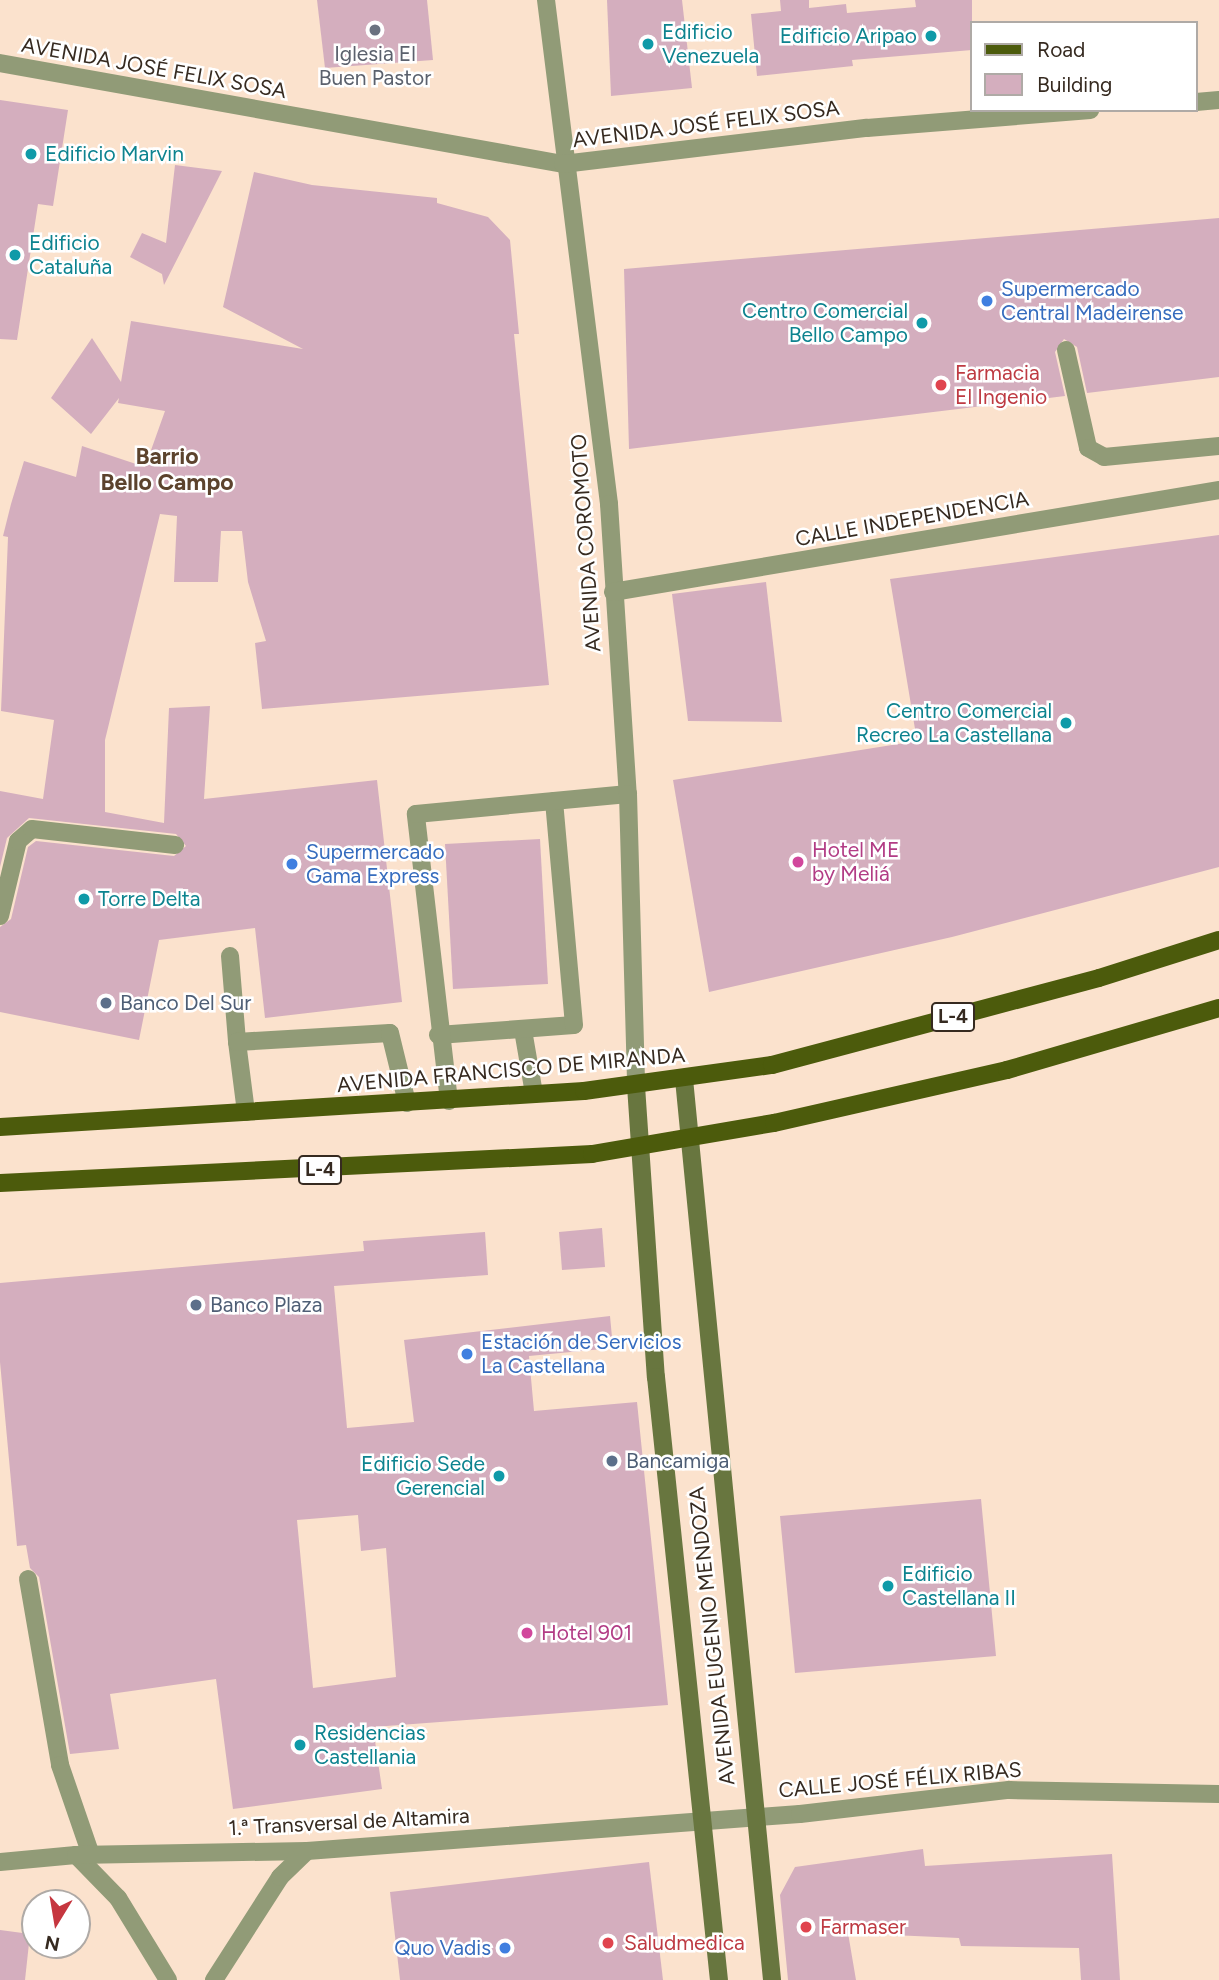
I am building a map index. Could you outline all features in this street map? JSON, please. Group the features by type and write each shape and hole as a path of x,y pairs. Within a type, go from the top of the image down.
{"main road":[{"name":"AVENIDA FRANCISCO DE MIRANDA","path":"0,1127 449,1101 636,1086 684,1079 772,1065 1219,940"},
{"name":"L-4","path":"0,1183 232,1175 640,1146 688,1140 1007,1070 1219,1008"}],"street":[{"name":"AVENIDA COROMOTO","path":"546,0 563,164 604,457 628,794 636,1086"},
{"name":"AVENIDA JOSÉ FELIX SOSA","path":"0,63 563,164 867,128 1065,112"},
{"path":"1198,102 1219,100"},
{"path":"1066,350 1088,448 1104,457 1219,446"},
{"name":"CALLE INDEPENDENCIA","path":"613,592 1219,490"},
{"path":"449,1101 438,1035 416,814 628,794"},
{"path":"438,1035 574,1026 554,801"},
{"path":"0,916 18,841 32,829 175,845"},
{"path":"230,956 246,1112"},
{"path":"523,1030 534,1094"},
{"path":"237,1042 390,1032 407,1103"},
{"name":"AVENIDA EUGENIO MENDOZA","path":"684,1079 753,1817 772,1980"},
{"name":"AVENIDA EUGENIO MENDOZA","path":"636,1086 656,1377 719,1980"},
{"path":"28,1579 60,1765 84,1855 118,1898 168,1980"},
{"name":"CALLE JOSÉ FÉLIX RIBAS","path":"701,1820 1009,1790 1219,1794"},
{"name":"1.ª Transversal de Altamira","path":"0,1862 84,1855 307,1851 701,1820"},
{"path":"214,1980 273,1887 307,1851"}],"building":[{"name":"Iglesia El Buen Pastor","path":"317,0 427,0 433,60 325,68"},
{"name":"Edificio Venezuela","path":"607,0 682,0 692,88 611,96"},
{"path":"780,0 809,0 809,8 846,4 847,13 916,7 915,0 972,0 970,50 852,60 853,66 757,76 751,14 781,11"},
{"name":"Edificio Marvin","path":"0,100 68,110 53,206 38,204 17,340 0,339"},
{"path":"175,165 222,171 164,285 162,274 130,257 142,233 166,243"},
{"path":"254,172 312,185 437,198 437,203 488,217 510,240 519,334 514,334 549,685 262,709 255,643 266,641 248,582 242,531 221,531 218,582 174,582 177,516 160,514 105,740 105,812 164,823 169,708 210,706 204,799 377,780 402,1002 265,1018 255,928 159,940 139,1040 0,1012 0,927 11,919 28,847 36,841 174,856 186,846 176,834 29,818 7,838 0,867 0,791 43,799 54,720 1,711 8,537 3,536 24,461 76,477 82,446 145,467 165,411 118,403 119,398 91,434 51,398 92,338 121,382 131,321 303,349 223,307"},
{"name":"Centro Comercial Bello Campo","path":"1219,218 1219,377 1087,393 1077,347 1064,339 1055,352 1065,396 629,449 624,269"},
{"name":"Centro Comercial Recreo La Castellana","path":"1219,535 1219,867 952,937 709,992 673,780 917,741 890,579"},
{"path":"766,582 782,722 688,721 672,594"},
{"path":"540,839 548,984 453,989 445,844"},
{"path":"602,1228 605,1267 562,1270 559,1232"},
{"path":"485,1232 488,1275 334,1286 347,1428 414,1422 404,1340 610,1316 613,1348 529,1356 534,1411 637,1402 668,1705 373,1727 382,1789 233,1809 216,1679 110,1694 119,1749 70,1754 39,1577 30,1568 26,1545 17,1546 0,1362 0,1283 364,1251 363,1241","holes":["358,1515 361,1551 386,1548 396,1677 313,1688 297,1520"]},
{"name":"Edificio Castellana II","path":"981,1499 996,1656 795,1673 780,1516"},
{"path":"923,1849 925,1866 1112,1854 1120,1980 1081,1980 1079,1948 961,1946 959,1938 848,1933 856,1980 788,1980 780,1895 795,1867"},
{"path":"649,1862 663,1980 400,1980 390,1892"},
{"path":"0,1930 21,1933 21,1959 27,1959 25,1980 0,1980"}],"place":[{"name":"Iglesia El Buen Pastor","path":"375,30"},
{"name":"Edificio Aripao","path":"931,36"},
{"name":"Edificio Venezuela","path":"648,44"},
{"name":"Edificio Marvin","path":"31,154"},
{"name":"Edificio Cataluña","path":"15,255"},
{"name":"Supermercado Central Madeirense","path":"987,301"},
{"name":"Centro Comercial Bello Campo","path":"922,323"},
{"name":"Farmacia El Ingenio","path":"941,385"},
{"name":"Centro Comercial Recreo La Castellana","path":"1066,723"},
{"name":"Hotel ME by Meliá","path":"798,862"},
{"name":"Supermercado Gama Express","path":"292,864"},
{"name":"Torre Delta","path":"84,899"},
{"name":"Banco Del Sur","path":"106,1003"},
{"name":"Banco Plaza","path":"196,1305"},
{"name":"Estación de Servicios La Castellana","path":"467,1354"},
{"name":"Bancamiga","path":"612,1461"},
{"name":"Edificio Sede Gerencial","path":"499,1476"},
{"name":"Edificio Castellana II","path":"888,1586"},
{"name":"Hotel 901","path":"527,1633"},
{"name":"Residencias Castellania","path":"300,1745"},
{"name":"Farmaser","path":"806,1927"},
{"name":"Saludmedica","path":"608,1943"},
{"name":"Quo Vadis","path":"505,1948"}],"district":[{"name":"Barrio Bello Campo","path":"167,469"}]}
